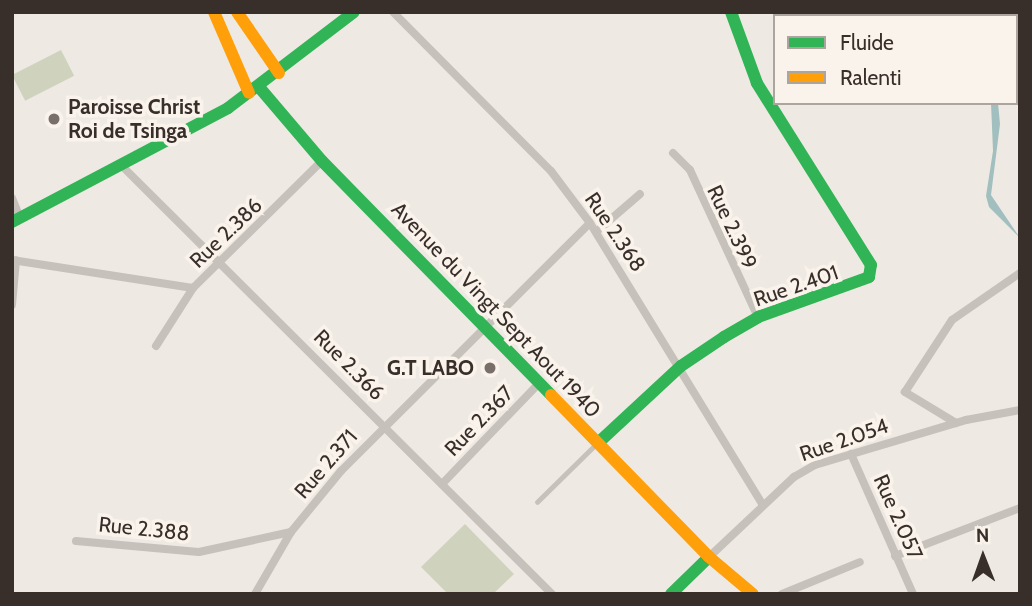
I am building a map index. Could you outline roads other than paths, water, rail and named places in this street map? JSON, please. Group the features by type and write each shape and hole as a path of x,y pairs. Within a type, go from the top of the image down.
{"main road":[{"name":"Avenue du Vingt Sept Aout 1940","path":"214,12 254,90 485,324 709,557 753,594"},
{"path":"237,12 279,74"},
{"path":"16,220 203,123 279,74 354,12"},
{"name":"Rue 2.401","path":"598,443 681,366 758,317 860,285 869,278 871,265 757,83 730,12"},
{"path":"671,594 709,557"}],"street":[{"name":"Rue 2.368","path":"393,12 551,171 596,232 681,366 764,505"},
{"name":"Rue 2.399","path":"673,153 690,170 758,317"},
{"name":"Rue 2.386","path":"14,260 193,288 223,263 322,161"},
{"name":"Rue 2.366","path":"120,164 223,263 442,484 500,537 552,594"},
{"path":"596,232 640,194"},
{"path":"12,198 16,220"},
{"name":"Rue 2.371","path":"255,594 291,532 384,425 590,223"},
{"path":"12,305 14,260"},
{"path":"956,423 905,391 952,320 1020,273"},
{"path":"156,346 193,288"},
{"name":"Rue 2.367","path":"442,484 540,382"},
{"name":"Rue 2.054","path":"709,557 793,477 851,454 956,423 1020,410"},
{"name":"Rue 2.057","path":"851,454 913,594"},
{"path":"895,556 1020,508"},
{"name":"Rue 2.388","path":"76,541 199,552 291,532"},
{"path":"782,594 860,562"}],"lane":[{"path":"537,502 598,443"}],"water":[{"path":"991,105 998,105 1000,124 991,195 1020,238 989,207 986,196 993,151"}],"place":[{"name":"Paroisse Christ Roi de Tsinga","path":"54,119"},
{"name":"G.T LABO","path":"490,368"}]}
